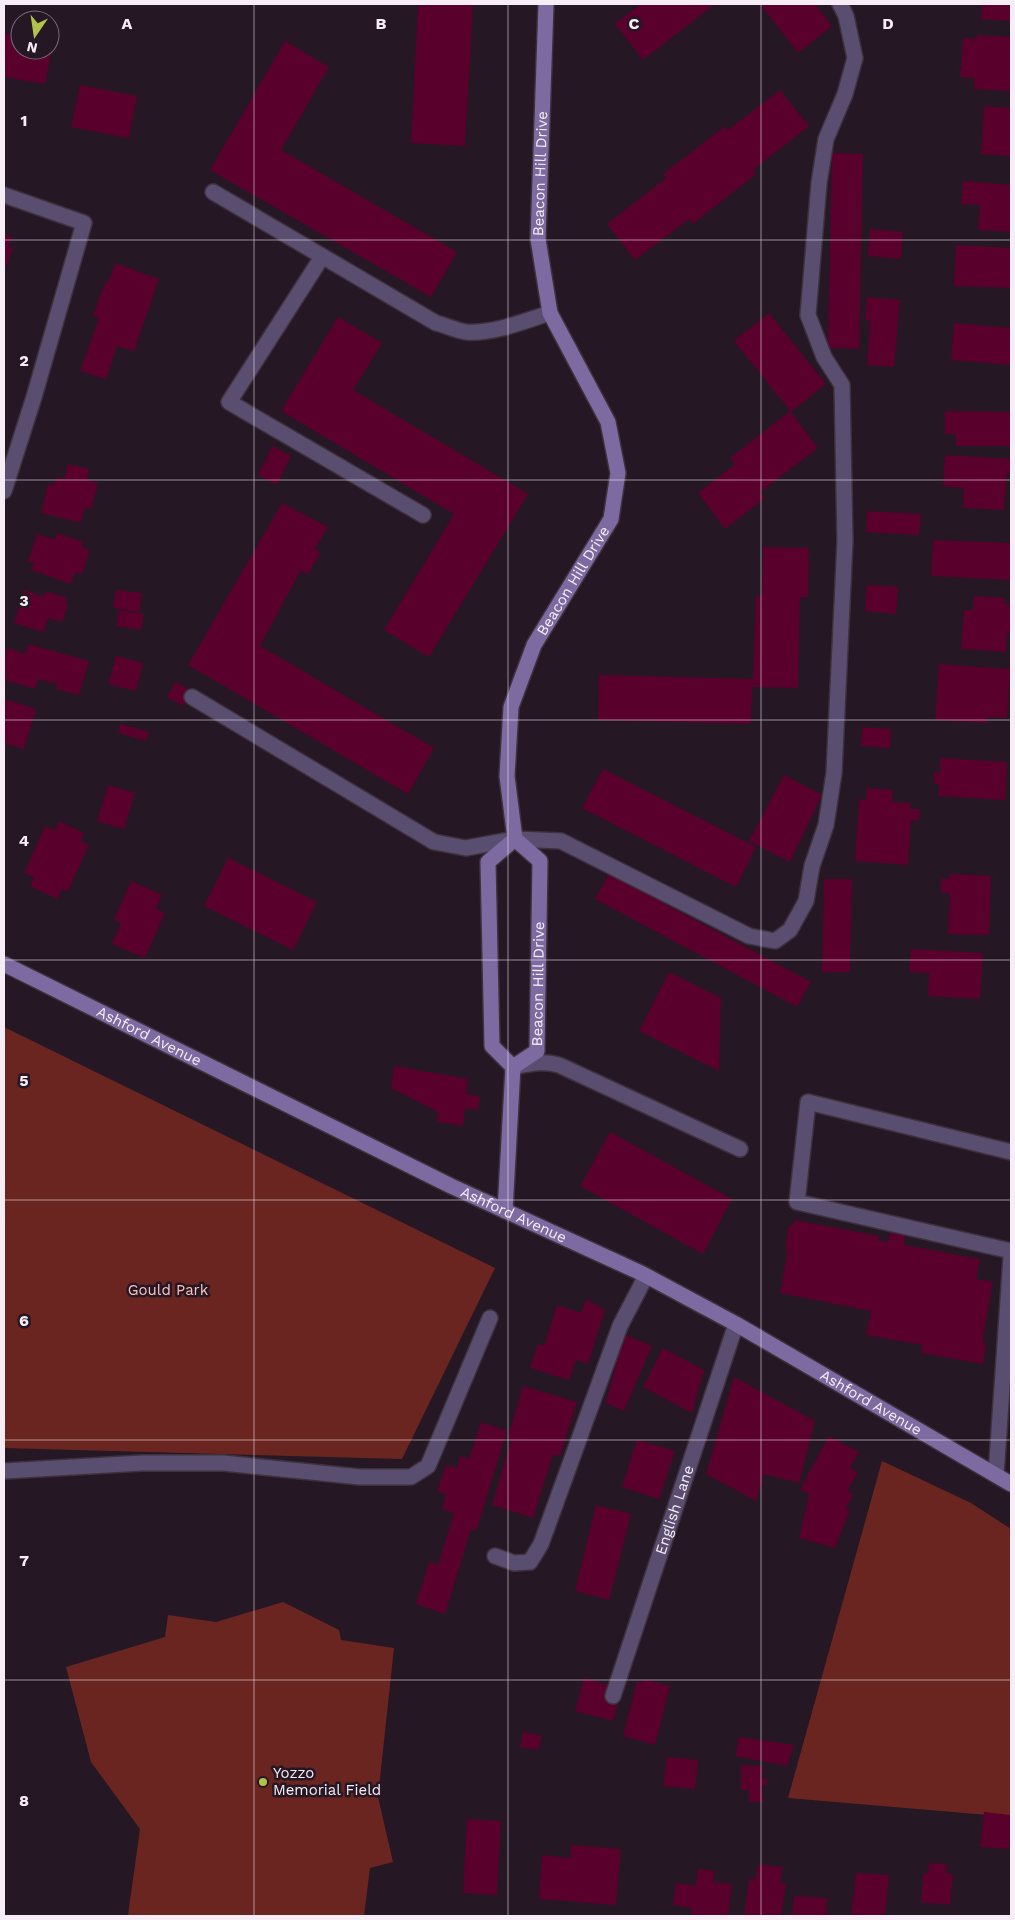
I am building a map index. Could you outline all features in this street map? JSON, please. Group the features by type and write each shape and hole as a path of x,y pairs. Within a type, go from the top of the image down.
{"street":[{"name":"Beacon Hill Drive","path":"513,1067 537,1051 540,861 515,839 507,776 511,707 534,645 611,519 618,473 608,422 550,313 538,239 546,4"},
{"path":"192,697 434,842 466,848 515,839 561,841 749,936 775,941 790,930 806,901 812,866 826,825 834,773 845,541 842,385 824,357 808,315 819,183 826,139 845,94 855,58 846,16 840,4"},
{"path":"213,192 436,322 465,332 506,326 550,313"},
{"path":"4,195 84,223 34,397 5,485"},
{"path":"322,257 229,402 423,515"},
{"path":"505,1211 513,1067 492,1046 488,862 515,839"},
{"name":"Ashford Avenue","path":"4,964 451,1186 646,1276 736,1324 1011,1484"},
{"path":"513,1067 540,1063 559,1065 740,1149"},
{"path":"1011,1152 808,1102 797,1202 1011,1251"},
{"path":"996,1475 1011,1257"},
{"path":"495,1556 514,1562 530,1562 541,1544 620,1326 646,1276"},
{"path":"4,1471 142,1463 223,1463 360,1476 411,1477 428,1466 490,1318"},
{"name":"English Lane","path":"613,1696 736,1324"}],"green space":[{"name":"Gould Park","path":"4,1027 495,1268 402,1459 4,1448"},
{"path":"882,1461 971,1503 1011,1529 1011,1817 788,1798"},
{"name":"Yozzo Memorial Field","path":"283,1602 339,1630 341,1640 394,1648 378,1797 393,1862 370,1868 364,1916 65,1916 128,1915 140,1829 91,1762 66,1667 165,1637 168,1615 216,1622"}],"building":[{"path":"418,4 473,4 465,146 411,143"},
{"path":"641,4 715,4 643,60 615,24"},
{"path":"760,4 815,4 832,26 798,53"},
{"path":"982,4 1011,4 1011,21 981,19"},
{"path":"4,33 10,34 10,60 50,60 45,84 4,77"},
{"path":"977,35 1011,37 1011,91 974,89 974,78 960,77 963,38 977,39"},
{"path":"285,41 329,67 281,150 457,252 431,297 210,170"},
{"path":"80,85 137,96 129,138 71,127"},
{"path":"780,90 809,126 753,170 756,174 693,224 689,219 635,260 607,224 666,178 663,174 725,126 728,130"},
{"path":"984,106 1011,108 1011,156 981,154"},
{"path":"832,153 863,154 859,349 828,348"},
{"path":"963,181 1011,185 1011,232 978,230 980,205 961,204"},
{"path":"870,229 903,232 901,259 868,256"},
{"path":"4,234 12,237 8,247 13,248 4,273"},
{"path":"956,245 1011,248 1011,288 954,286"},
{"path":"115,263 159,279 134,351 117,346 106,379 80,371 99,318 93,316 105,282 108,283"},
{"path":"867,297 900,300 894,367 867,365 870,321 865,320"},
{"path":"769,313 826,384 791,412 734,341"},
{"path":"338,317 382,343 353,390 528,494 429,657 384,630 454,514 281,411"},
{"path":"954,323 1011,328 1011,365 951,360"},
{"path":"790,411 818,448 760,492 764,499 725,529 698,493 735,464 730,458"},
{"path":"945,411 1011,412 1011,446 956,446 956,434 945,434"},
{"path":"272,446 291,456 277,485 258,475"},
{"path":"945,455 1011,459 1011,473 1007,473 1004,510 963,508 964,488 943,486"},
{"path":"68,464 89,469 87,480 98,483 91,509 85,507 81,523 41,513 48,484 54,485 57,477 64,479"},
{"path":"282,503 328,527 315,549 321,552 307,575 301,570 260,646 434,748 408,794 188,665"},
{"path":"867,511 921,514 919,535 866,532"},
{"path":"57,533 83,542 82,547 90,550 82,574 75,572 71,584 31,570 34,564 28,561 37,534 55,540"},
{"path":"933,540 1011,543 1011,580 931,576"},
{"path":"763,547 809,548 808,597 800,597 798,688 752,687 751,724 598,720 599,675 753,679 756,595 762,596"},
{"path":"867,585 898,587 896,614 865,611"},
{"path":"24,590 44,597 45,591 67,598 65,603 68,604 62,622 48,618 44,632 14,623"},
{"path":"116,590 142,593 139,612 113,608"},
{"path":"974,596 1005,598 1004,604 1011,604 1011,633 1007,633 1006,652 961,649 964,610 973,610"},
{"path":"119,610 144,614 141,630 116,626"},
{"path":"28,644 89,661 79,695 56,689 57,684 38,679 35,689 4,680 4,660 7,648 25,654"},
{"path":"116,656 143,663 136,691 108,684"},
{"path":"939,664 1010,669 1007,718 987,717 987,723 935,720"},
{"path":"175,682 191,690 183,706 167,697"},
{"path":"4,699 36,709 24,749 4,743"},
{"path":"120,724 149,732 146,741 118,733"},
{"path":"862,727 891,729 890,748 861,746"},
{"path":"940,758 1007,762 1005,800 938,796 939,784 934,784 934,772 940,772"},
{"path":"603,769 756,847 736,887 582,808"},
{"path":"784,775 822,795 790,862 749,841"},
{"path":"108,785 135,793 124,829 97,821"},
{"path":"867,788 893,790 892,802 911,803 910,809 920,809 919,821 911,820 908,865 855,861 859,799 866,800"},
{"path":"59,821 84,833 81,841 89,845 68,891 62,889 57,899 30,886 34,877 24,873 45,826 55,830"},
{"path":"228,858 317,902 293,950 204,906"},
{"path":"609,874 811,982 797,1007 595,899"},
{"path":"950,874 991,876 989,935 948,934 950,893 941,893 941,878 950,879"},
{"path":"824,879 852,879 850,972 822,972"},
{"path":"131,881 162,895 156,909 165,913 145,958 112,944 121,923 114,920"},
{"path":"911,949 983,953 980,999 928,996 929,973 909,972"},
{"path":"669,972 721,998 719,1071 639,1031"},
{"path":"394,1066 468,1079 466,1094 480,1096 478,1110 465,1108 463,1126 437,1122 438,1112 391,1088"},
{"path":"610,1132 732,1199 703,1254 580,1186"},
{"path":"794,1220 879,1236 878,1240 888,1242 890,1233 905,1235 904,1245 980,1259 976,1279 993,1282 982,1342 986,1343 983,1364 921,1353 923,1345 866,1335 871,1311 780,1293 788,1250 785,1249 789,1225 793,1226"},
{"path":"586,1299 605,1310 588,1364 576,1360 569,1380 530,1368 538,1344 544,1346 557,1305 581,1313"},
{"path":"624,1334 652,1346 624,1411 606,1403"},
{"path":"663,1348 704,1370 692,1413 643,1387"},
{"path":"734,1377 815,1421 799,1483 764,1474 756,1501 706,1474"},
{"path":"523,1386 577,1402 560,1456 553,1454 533,1518 492,1505 511,1441 507,1440"},
{"path":"481,1422 507,1431 476,1531 471,1529 445,1614 416,1604 429,1562 438,1565 454,1513 442,1509 446,1494 437,1491 446,1465 457,1468 460,1456 469,1459"},
{"path":"829,1436 859,1452 850,1468 858,1473 847,1491 853,1494 846,1508 850,1510 835,1548 799,1538 809,1495 800,1489"},
{"path":"637,1440 675,1451 659,1499 622,1487"},
{"path":"596,1505 631,1514 609,1600 575,1591"},
{"path":"584,1678 622,1689 613,1721 575,1711"},
{"path":"644,1679 670,1686 655,1745 623,1736 637,1681 643,1683"},
{"path":"523,1732 542,1736 538,1750 520,1747"},
{"path":"739,1737 794,1745 787,1766 735,1756"},
{"path":"667,1757 698,1760 695,1789 663,1786"},
{"path":"741,1765 763,1766 762,1778 767,1779 767,1785 762,1785 763,1802 749,1802 749,1790 741,1790"},
{"path":"984,1812 1011,1815 1009,1849 980,1847"},
{"path":"467,1819 501,1821 497,1895 463,1893"},
{"path":"571,1845 621,1849 616,1905 539,1899 542,1855 570,1858"},
{"path":"929,1863 947,1864 946,1873 953,1874 950,1905 921,1902 923,1873 928,1874"},
{"path":"758,1864 783,1867 780,1883 786,1884 781,1916 744,1916 749,1879 755,1880"},
{"path":"698,1869 715,1871 713,1882 732,1884 728,1916 691,1916 692,1908 673,1905 676,1883 696,1886"},
{"path":"856,1873 889,1875 885,1916 851,1916"},
{"path":"794,1896 827,1898 826,1913 830,1914 830,1916 792,1916"}],"place":[{"name":"Yozzo Memorial Field","path":"263,1782"}]}
